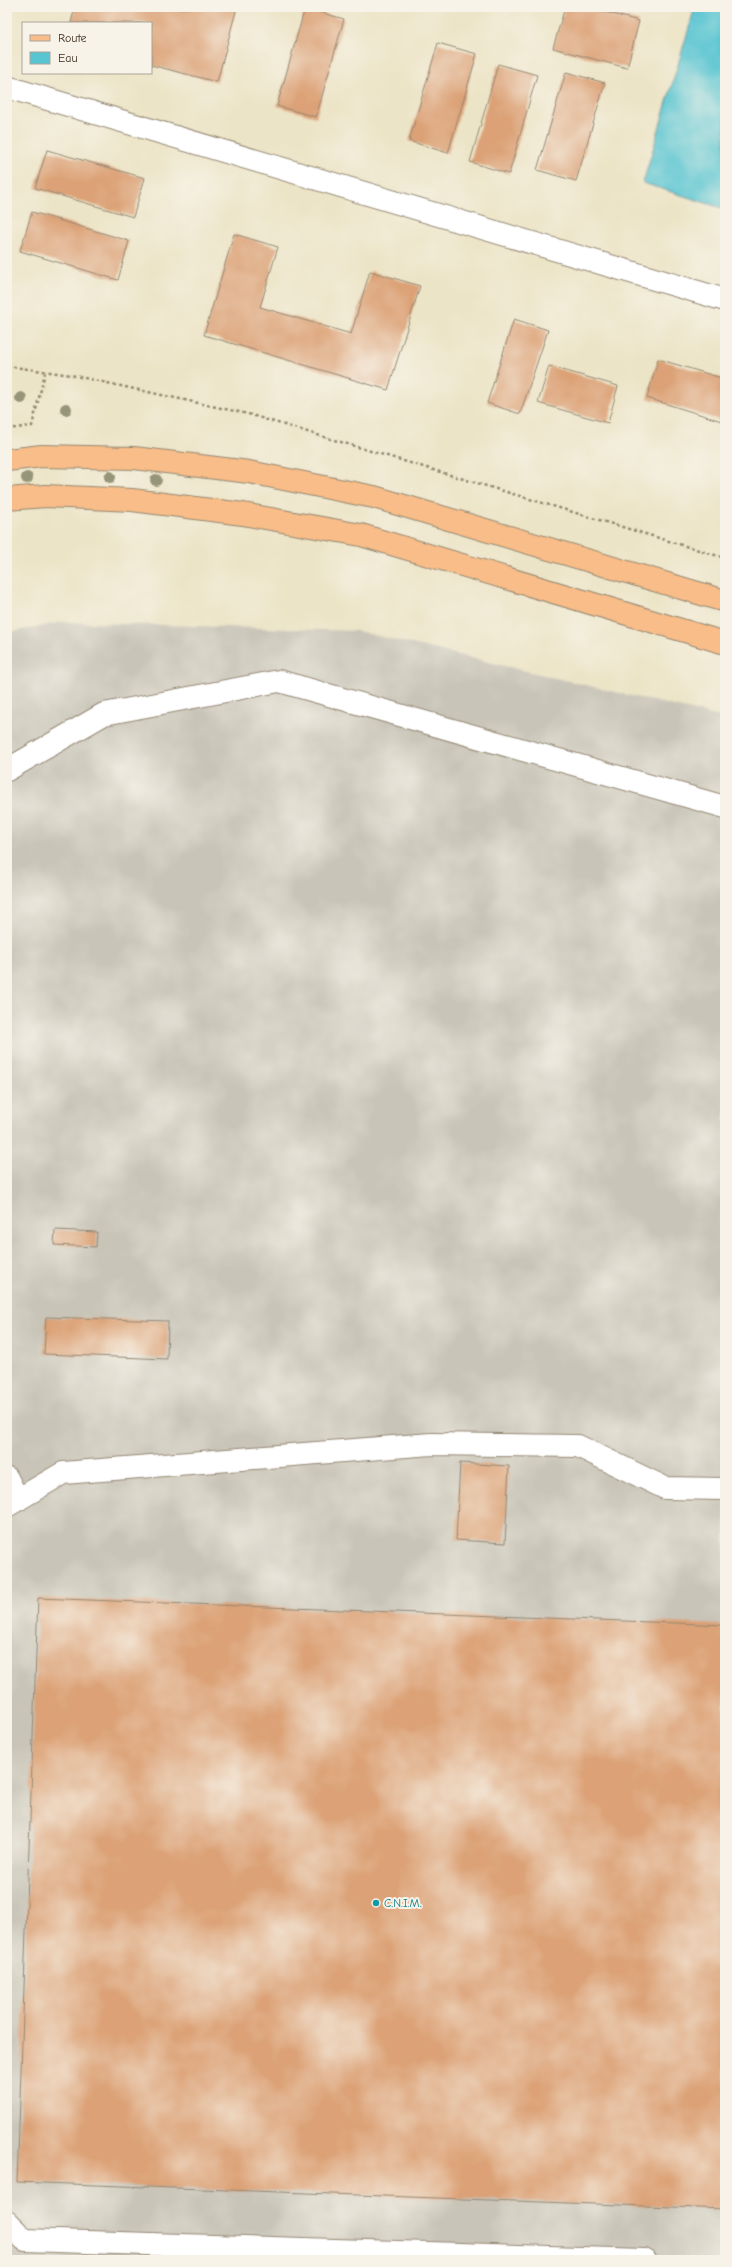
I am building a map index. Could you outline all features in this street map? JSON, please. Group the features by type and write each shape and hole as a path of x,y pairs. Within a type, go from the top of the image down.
{"main road":[{"path":"7,460 42,456 134,458 250,472 374,498 725,601"},
{"path":"7,499 45,496 132,500 243,514 361,535 725,643"}],"street":[{"path":"7,87 725,300"},
{"path":"7,770 104,714 279,681 725,807"},
{"path":"7,1478 12,1503 63,1473 431,1444 578,1446 665,1488 725,1489"},
{"path":"7,2222 25,2240 644,2260"}],"path":[{"path":"7,366 44,373 71,375 248,414 725,558"},
{"path":"7,429 32,426 44,373"}],"shaded area":[{"path":"63,622 357,631 725,718 725,2260 7,2260 7,633"}],"water":[{"path":"695,7 725,7 725,209 643,183"}],"building":[{"path":"75,7 164,9 237,7 217,82 152,65 152,22 71,22"},
{"path":"565,7 587,7 639,21 627,68 553,48"},
{"path":"305,8 344,19 316,117 277,106"},
{"path":"438,43 477,54 448,153 409,141"},
{"path":"498,64 537,75 509,174 470,162"},
{"path":"566,72 605,83 576,181 537,170"},
{"path":"47,150 145,178 133,217 35,188"},
{"path":"32,212 129,241 118,280 20,251"},
{"path":"234,234 278,247 260,307 351,334 370,271 420,286 388,390 204,335"},
{"path":"514,319 548,330 520,414 487,403"},
{"path":"658,359 725,379 725,422 647,398"},
{"path":"549,366 618,386 608,423 538,403"},
{"path":"55,1230 97,1232 96,1247 54,1245"},
{"path":"46,1317 168,1321 167,1359 44,1354"},
{"path":"460,1463 509,1466 505,1543 456,1540"},
{"name":"C.N.I.M.","path":"38,1598 725,1625 725,2209 17,2182"}],"place":[{"name":"C.N.I.M.","path":"376,1903"}]}
